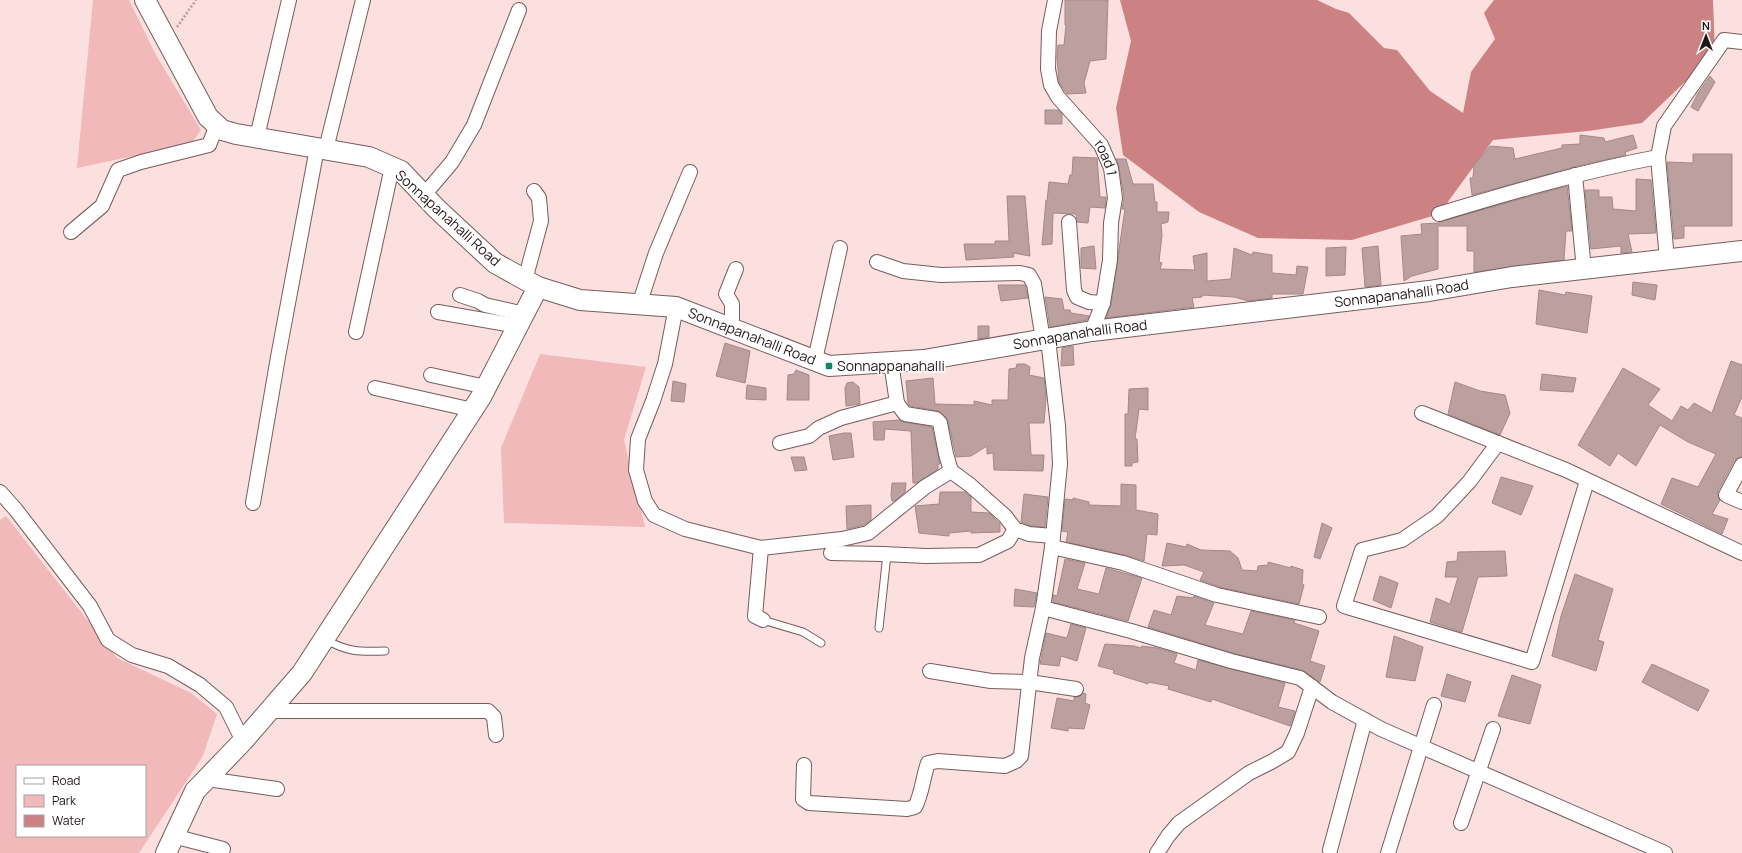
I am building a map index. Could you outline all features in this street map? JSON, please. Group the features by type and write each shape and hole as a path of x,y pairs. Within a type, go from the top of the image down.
{"street":[{"name":"Sonnapanahalli Road","path":"145,0 208,117 222,130 369,157 401,171 495,263 532,284 580,300 676,307 829,366 924,360 1092,331 1429,291 1512,278 1742,251"},
{"path":"257,137 289,0"},
{"path":"253,503 278,357 321,148 363,0"},
{"name":"road 1","path":"1055,0 1049,31 1048,69 1052,84 1058,97 1101,145 1111,168 1115,198 1111,223 1110,260 1103,303 1092,331"},
{"path":"424,195 452,162 474,125 519,10"},
{"path":"1667,260 1658,157 1664,126 1724,40 1742,42"},
{"path":"71,232 102,206 118,170 141,162 209,145 217,125"},
{"path":"1439,214 1532,186 1658,157"},
{"path":"356,332 392,167"},
{"path":"639,305 656,253 690,172"},
{"path":"1575,175 1584,270"},
{"path":"223,849 169,844 195,791 243,741 302,674 473,410 486,387 521,320 532,284 541,221 539,198 534,190"},
{"path":"1069,222 1074,290 1077,297 1089,302 1103,303"},
{"path":"815,360 840,248"},
{"path":"804,765 803,799 809,803 907,809 914,807 919,799 928,763 938,761 1005,766 1016,761 1021,756 1032,658 1043,608 1060,464 1058,426 1045,339 1034,284 1029,276 1020,273 941,276 903,271 877,262"},
{"path":"732,328 732,304 726,294 736,269"},
{"path":"460,295 521,320"},
{"path":"676,307 665,364 653,401 638,439 636,470 645,501 654,515 685,529 761,548 842,539 868,533 925,487 951,471"},
{"path":"438,312 521,320"},
{"path":"891,362 896,403 905,414 936,419 940,423 951,471 970,485 1005,516 1015,529 1052,542 1123,563 1217,595 1319,617"},
{"path":"431,375 486,387"},
{"path":"375,388 473,410"},
{"path":"780,442 809,436 819,428 841,418 896,403"},
{"path":"1422,413 1498,443 1587,481 1742,554"},
{"path":"1498,443 1469,482 1437,516 1402,540 1362,550 1344,606 1532,662 1587,481"},
{"path":"1742,465 1726,495 1742,502"},
{"path":"0,492 16,510 90,606 108,640 132,655 168,666 200,685 226,707 243,741"},
{"path":"832,553 926,556 979,555 1008,541 1015,529"},
{"path":"761,548 755,616 763,620"},
{"path":"1043,608 1131,631 1231,661 1300,678 1332,702 1381,729 1665,853"},
{"path":"930,671 990,681 1029,682 1076,689"},
{"path":"1157,853 1179,823 1249,773 1272,762 1288,752 1297,732 1312,687"},
{"path":"1388,853 1434,705"},
{"path":"268,712 488,711 494,717 496,735"},
{"path":"1330,850 1365,720"},
{"path":"1461,823 1493,729"},
{"path":"207,779 277,789"}],"lane":[{"path":"879,628 887,554"},
{"path":"763,620 803,632 820,643"},
{"path":"324,639 340,648 357,652 385,651"}],"path":[{"path":"167,42 196,0"}],"green space":[{"path":"93,0 129,0 156,55 201,130 191,144 77,168"},
{"path":"540,354 646,367 624,440 645,527 504,523 501,448"},
{"path":"6,516 117,658 191,693 217,714 203,756 139,853 0,853 0,520"}],"water":[{"path":"1120,0 1317,0 1349,13 1384,48 1397,50 1430,91 1463,113 1471,72 1495,39 1484,13 1494,0 1713,0 1715,53 1642,123 1588,131 1493,140 1439,214 1352,240 1258,238 1199,212 1123,155 1116,108 1131,41"}],"building":[{"path":"1065,0 1108,0 1106,59 1090,61 1084,83 1086,93 1067,94 1059,82 1057,57 1058,45 1064,45 1066,25"},
{"path":"1710,76 1715,82 1698,111 1691,107 1698,93"},
{"path":"1045,110 1058,110 1062,114 1062,124 1045,124"},
{"path":"1580,135 1604,138 1605,142 1633,135 1637,148 1625,152 1626,155 1574,167 1472,195 1470,178 1473,178 1474,165 1490,146 1513,148 1515,159 1562,148 1562,145 1580,144"},
{"path":"1693,154 1732,154 1732,226 1684,226 1684,238 1674,239 1667,162 1693,163"},
{"path":"1073,157 1097,158 1100,197 1106,197 1105,208 1090,207 1088,223 1077,222 1076,214 1053,213 1052,244 1042,245 1049,182 1068,184 1070,175 1072,175"},
{"path":"1116,159 1126,159 1133,184 1153,184 1155,202 1157,202 1157,212 1169,212 1168,222 1161,224 1162,235 1159,262 1162,263 1160,269 1195,270 1193,256 1207,253 1207,281 1231,279 1234,248 1252,255 1253,252 1272,255 1272,273 1296,275 1297,266 1308,267 1303,294 1272,294 1272,298 1249,301 1234,297 1202,295 1202,297 1192,298 1194,307 1106,318 1111,304 1125,209 1122,209 1124,198 1119,167"},
{"path":"1636,179 1651,180 1656,233 1628,234 1632,252 1621,253 1621,246 1591,249 1585,190 1599,190 1599,197 1612,197 1613,209 1636,211"},
{"path":"1567,186 1572,231 1566,231 1564,260 1474,272 1474,251 1467,251 1467,226 1439,226 1439,222"},
{"path":"1007,196 1025,196 1030,256 1013,253 1014,257 966,260 964,244 995,244 995,241 1009,241"},
{"path":"1438,223 1438,269 1412,276 1404,281 1401,236 1422,234 1421,224"},
{"path":"1094,246 1096,269 1081,268 1081,248"},
{"path":"1378,246 1381,285 1365,287 1362,248"},
{"path":"1346,247 1345,275 1326,276 1326,248"},
{"path":"1633,282 1657,285 1655,300 1632,295"},
{"path":"998,285 1025,285 1028,298 1001,301"},
{"path":"1539,290 1565,295 1566,292 1592,296 1587,333 1536,324"},
{"path":"1045,297 1062,299 1064,310 1070,310 1071,313 1089,316 1087,320 1050,327"},
{"path":"978,326 989,326 989,337 978,339"},
{"path":"725,343 750,351 745,383 716,376"},
{"path":"1073,346 1074,365 1061,366 1062,348"},
{"path":"1731,361 1742,365 1742,397 1734,415 1742,418 1742,457 1734,461 1718,491 1720,500 1712,514 1728,519 1722,534 1661,504 1672,478 1698,487 1716,454 1688,442 1660,425 1636,466 1618,453 1610,466 1578,445 1623,368 1660,389 1648,405 1672,421 1681,406 1688,410 1694,403 1712,413"},
{"path":"1017,364 1025,364 1030,367 1029,375 1044,378 1046,398 1044,423 1029,423 1031,455 1044,455 1043,471 994,470 993,453 987,454 987,446 971,456 956,457 946,417 938,411 910,406 908,403 906,381 933,378 935,404 974,405 974,401 992,405 992,400 1008,400 1009,369 1016,368"},
{"path":"796,370 809,375 809,400 787,400 788,375 794,374"},
{"path":"1542,374 1576,378 1573,392 1540,390"},
{"path":"673,381 686,384 684,402 671,401"},
{"path":"853,382 859,387 860,404 846,406 845,388 847,383"},
{"path":"1455,382 1480,391 1505,395 1510,413 1500,435 1448,414"},
{"path":"747,385 766,388 766,400 746,399"},
{"path":"1148,388 1148,410 1139,409 1135,439 1137,439 1138,462 1132,463 1132,466 1125,466 1125,414 1128,414 1129,389"},
{"path":"899,420 932,427 940,464 938,464 938,469 917,483 913,483 911,431 885,429 884,440 874,440 873,422"},
{"path":"851,433 854,457 833,460 829,436"},
{"path":"791,457 804,457 807,470 795,471"},
{"path":"1501,477 1533,486 1521,515 1492,503"},
{"path":"892,483 906,483 905,492 895,501 892,501 891,496"},
{"path":"1121,484 1136,485 1136,510 1158,514 1157,535 1147,534 1144,561 1125,555 1066,542 1068,532 1062,531 1065,499 1073,500 1073,498 1089,502 1089,505 1121,506"},
{"path":"940,492 965,492 971,497 971,512 989,513 1000,524 1000,532 971,533 971,531 949,533 949,536 919,533 915,506 939,504"},
{"path":"1024,494 1048,497 1045,527 1031,526 1021,522"},
{"path":"871,505 871,520 864,525 847,529 846,506"},
{"path":"1322,523 1332,528 1320,559 1314,557"},
{"path":"1167,543 1186,547 1187,544 1201,550 1230,551 1238,558 1242,570 1257,571 1258,566 1268,565 1268,562 1291,568 1291,566 1303,570 1302,584 1304,585 1299,604 1219,587 1200,580 1204,572 1184,565 1162,566"},
{"path":"1505,551 1507,576 1478,577 1462,632 1430,622 1436,598 1450,604 1458,577 1445,577 1447,562 1457,561 1458,552"},
{"path":"1065,559 1085,563 1077,589 1099,594 1106,568 1142,578 1128,621 1053,602 1053,595 1057,596"},
{"path":"1575,574 1613,589 1598,640 1604,642 1596,671 1552,656 1561,616"},
{"path":"1380,576 1398,583 1391,608 1373,600"},
{"path":"1015,589 1037,593 1034,607 1014,606"},
{"path":"1177,596 1193,598 1194,596 1214,603 1205,625 1243,634 1251,611 1295,620 1294,623 1319,631 1310,661 1325,666 1320,682 1302,670 1233,653 1148,627 1154,610 1171,615"},
{"path":"1071,624 1086,628 1077,661 1061,656 1059,666 1040,664 1046,633 1067,638"},
{"path":"1394,636 1423,647 1415,681 1386,677"},
{"path":"1105,644 1134,646 1141,648 1142,646 1157,648 1177,654 1174,663 1196,670 1198,660 1285,683 1278,707 1295,711 1290,726 1212,699 1211,702 1168,689 1169,686 1148,682 1148,684 1113,673 1114,670 1098,666"},
{"path":"1652,664 1709,690 1698,711 1642,682"},
{"path":"1447,674 1471,682 1465,702 1441,696"},
{"path":"1512,675 1541,685 1530,724 1498,716"},
{"path":"1083,693 1086,694 1085,703 1090,705 1084,729 1068,728 1068,731 1051,728 1057,698 1074,701 1074,697 1079,697"}],"place":[{"name":"Sonnappanahalli","path":"829,366"}]}
